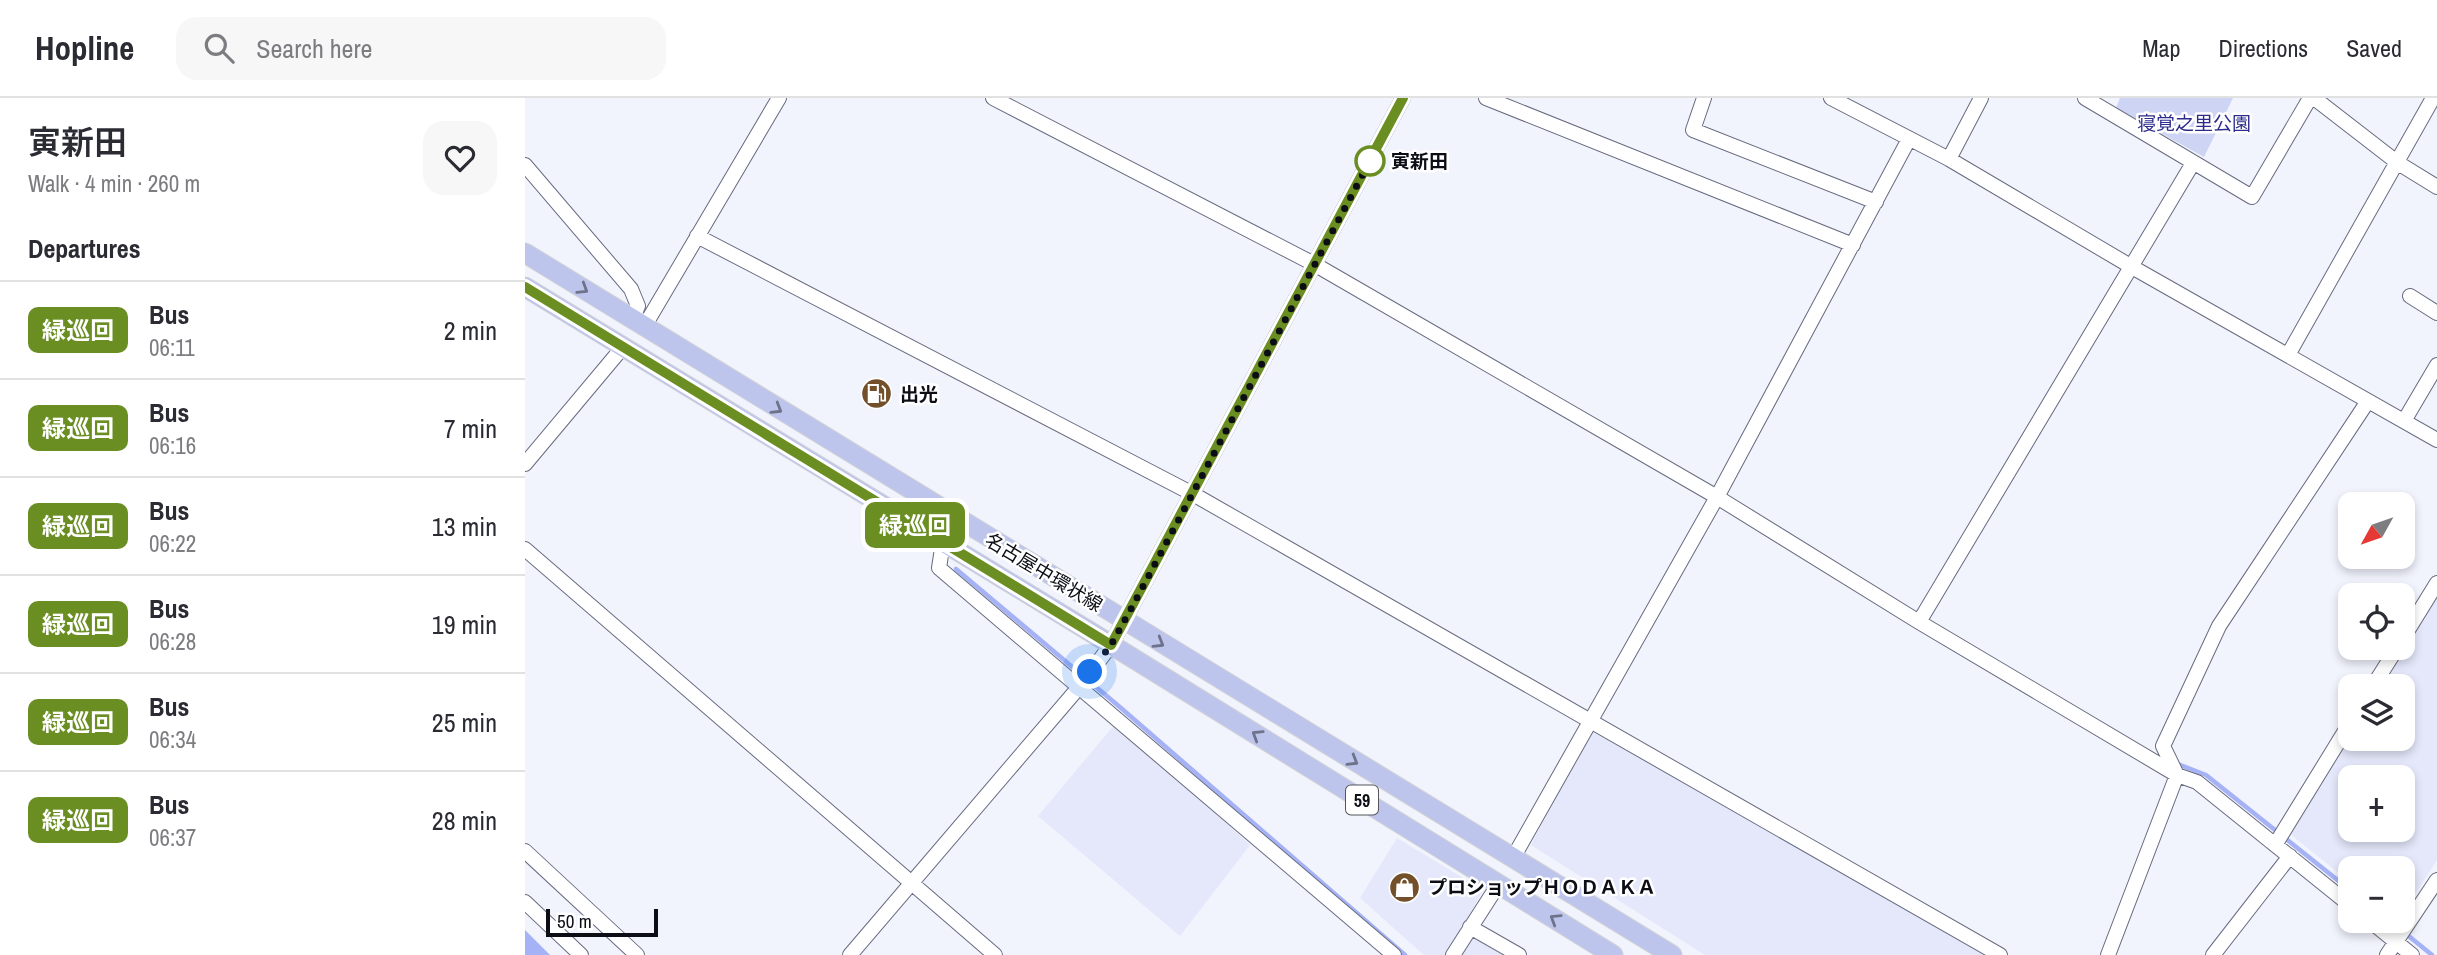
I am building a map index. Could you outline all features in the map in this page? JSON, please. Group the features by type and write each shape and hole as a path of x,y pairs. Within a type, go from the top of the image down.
{"main road":[{"name":"名古屋中環状線","path":"525,253 1671,955"},
{"name":"名古屋中環状線","path":"525,287 1613,955"}],"street":[{"path":"638,324 697,236 779,98"},
{"path":"993,98 1314,264 1717,498 2177,775 2197,782 2338,895"},
{"path":"850,955 1084,681 1111,645 1403,98"},
{"path":"1486,98 1853,245"},
{"path":"1704,98 1693,130 1877,202"},
{"path":"1831,98 1949,159 2132,267 2437,440"},
{"path":"1949,159 1981,98"},
{"path":"2085,98 2252,197 2312,98 2397,163 2437,187"},
{"path":"2288,355 2433,98"},
{"path":"1513,858 1717,498 1909,139"},
{"path":"1919,622 2193,163"},
{"path":"525,165 631,289 638,306 638,324"},
{"path":"697,236 1193,494 2000,955"},
{"path":"2410,296 2437,313"},
{"path":"525,464 623,346"},
{"path":"2404,421 2437,365"},
{"path":"2108,955 2177,775 2164,746 2218,626 2368,401"},
{"path":"943,542 939,568 1084,681 1394,955"},
{"path":"525,549 995,955"},
{"path":"2415,619 2437,583"},
{"path":"2275,845 2338,743"},
{"path":"525,850 637,955"},
{"path":"2213,955 2290,856"},
{"path":"2387,955 2437,880"},
{"path":"1454,955 1498,885"},
{"path":"525,902 580,955"},
{"path":"1470,928 1519,955"},
{"path":"2385,933 2412,955"}],"shaded area":[{"path":"2437,596 2437,860 2415,894 2415,856 2338,856 2338,872 2290,834 2341,751 2415,751 2415,674 2388,674 2397,660 2415,660 2415,631"},
{"path":"1116,723 1250,845 1180,936 1038,816"},
{"path":"1591,728 1997,955 1705,955 1531,845"},
{"path":"1397,838 1483,890 1447,955 1424,955 1360,898"},
{"path":"1472,932 1513,955 1460,955"}],"green space":[{"name":"寝覚之里公園","path":"2120,98 2233,98 2204,157 2116,108"}],"water":[{"path":"525,930 550,955 525,955"}],"waterway":[{"path":"956,569 1121,708 1405,955"},
{"path":"2175,763 2206,775 2338,880"},
{"path":"2405,933 2432,955"}],"bus line":[{"name":"緑巡回","path":"525,287 1111,645 1403,98"}],"place":[{"name":"寅新田","path":"1370,161"},
{"name":"出光","path":"877,394"},
{"name":"プロショップＨＯＤＡＫＡ","path":"1405,887"}],"route":[{"path":"1090,672 1111,645 1131,609 1370,161"}]}
